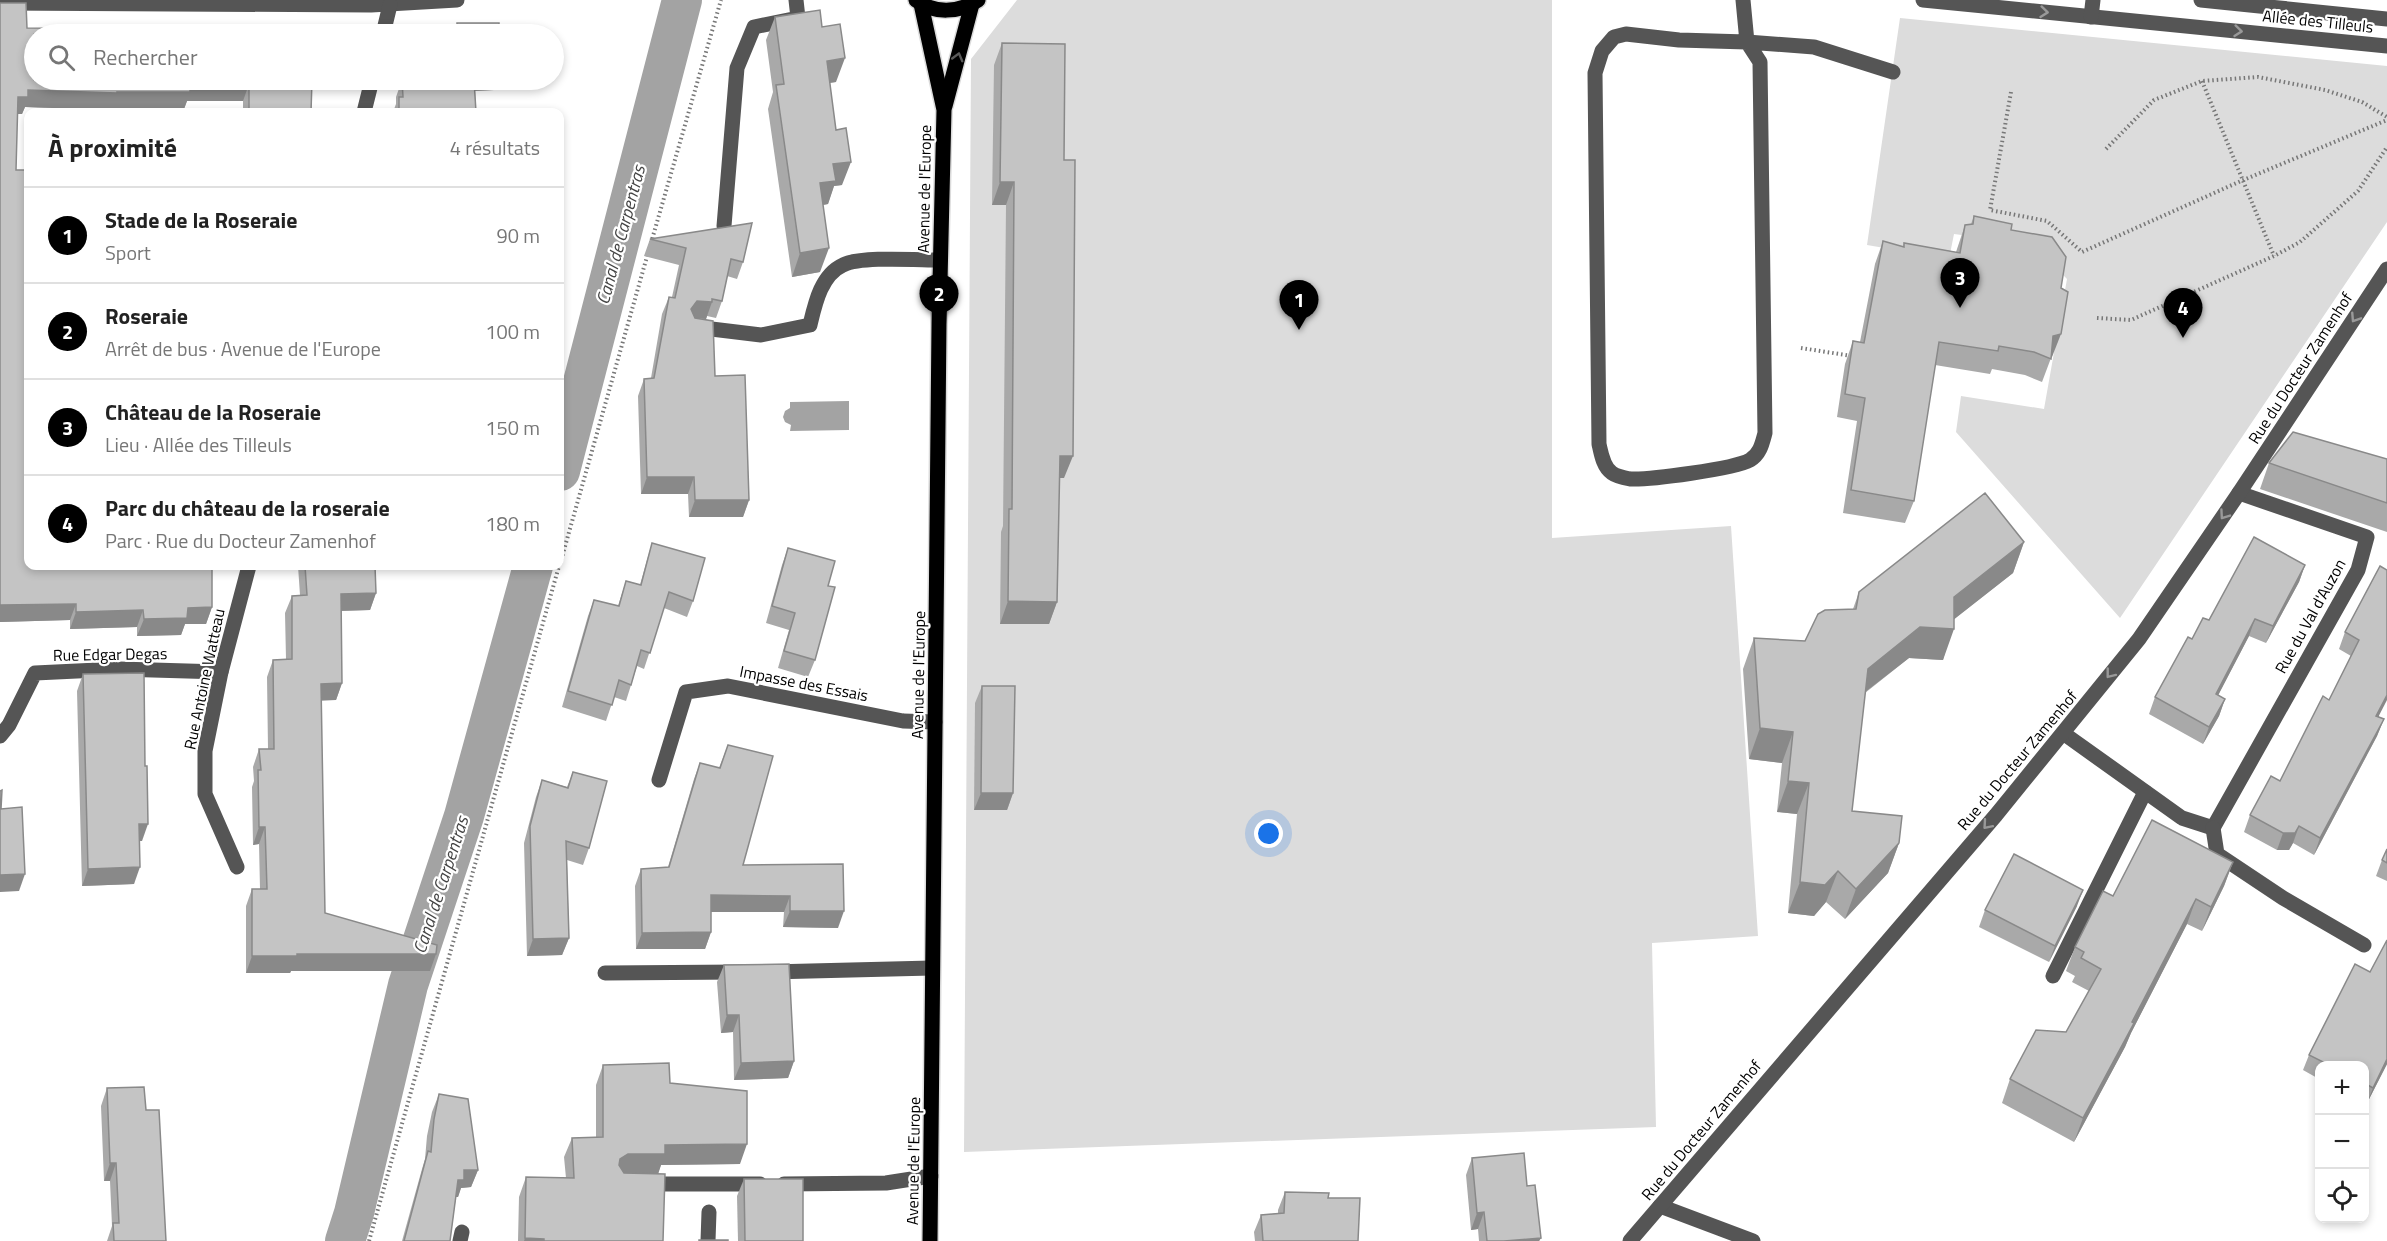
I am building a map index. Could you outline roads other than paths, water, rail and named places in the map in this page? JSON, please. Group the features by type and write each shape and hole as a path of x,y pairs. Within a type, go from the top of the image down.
{"main road":[{"path":"919,2 934,9 947,10 975,2"},
{"name":"Avenue de l'Europe","path":"919,2 944,110"},
{"name":"Avenue de l'Europe","path":"930,1241 940,260 944,110 975,2"}],"street":[{"path":"0,3 371,3 390,5 457,0"},
{"path":"724,226 737,68 754,27 798,18 796,0"},
{"path":"1743,0 1747,42 1760,62 1766,433 1761,450 1750,460 1735,465 1682,474 1628,479 1611,473 1603,460 1599,444 1595,73 1602,51 1614,37 1626,34 1679,40 1747,42 1814,47 1893,72"},
{"name":"Allée des Tilleuls","path":"1923,0 2387,46"},
{"path":"2091,17 2093,0"},
{"name":"Allée des Tilleuls","path":"2201,0 2387,19"},
{"path":"385,24 390,5"},
{"path":"365,108 370,90"},
{"path":"694,327 761,335 810,325 817,298 829,277 842,265 862,261 940,260"},
{"name":"Rue du Docteur Zamenhof","path":"1630,1241 1988,824 2139,639 2387,269"},
{"name":"Rue du Val d'Auzon","path":"2213,828 2358,570 2367,537 2239,493"},
{"name":"Rue Antoine Watteau","path":"237,867 205,794 205,752 221,672 248,570"},
{"name":"Rue Edgar Degas","path":"0,736 9,725 35,673 119,669 221,672"},
{"name":"Impasse des Essais","path":"659,780 686,692 728,686 903,721 935,722"},
{"path":"2064,733 2182,818 2213,828 2217,854 2283,898 2364,945"},
{"path":"2053,976 2145,792"},
{"path":"605,973 880,971 932,968"},
{"path":"632,1184 886,1183 931,1176"},
{"path":"1660,1206 1753,1241"},
{"path":"708,1241 709,1212"}],"waterway":[{"name":"Canal de Carpentras","path":"564,456 682,0"},
{"name":"Canal de Carpentras","path":"345,1241 354,1213 408,985 464,816 532,570"}],"place":[{"name":"Château de la Roseraie","path":"1960,308"},
{"name":"Roseraie","path":"939,324"},
{"name":"Stade de la Roseraie","path":"1299,330"},
{"name":"Parc du château de la roseraie","path":"2183,338"}]}
